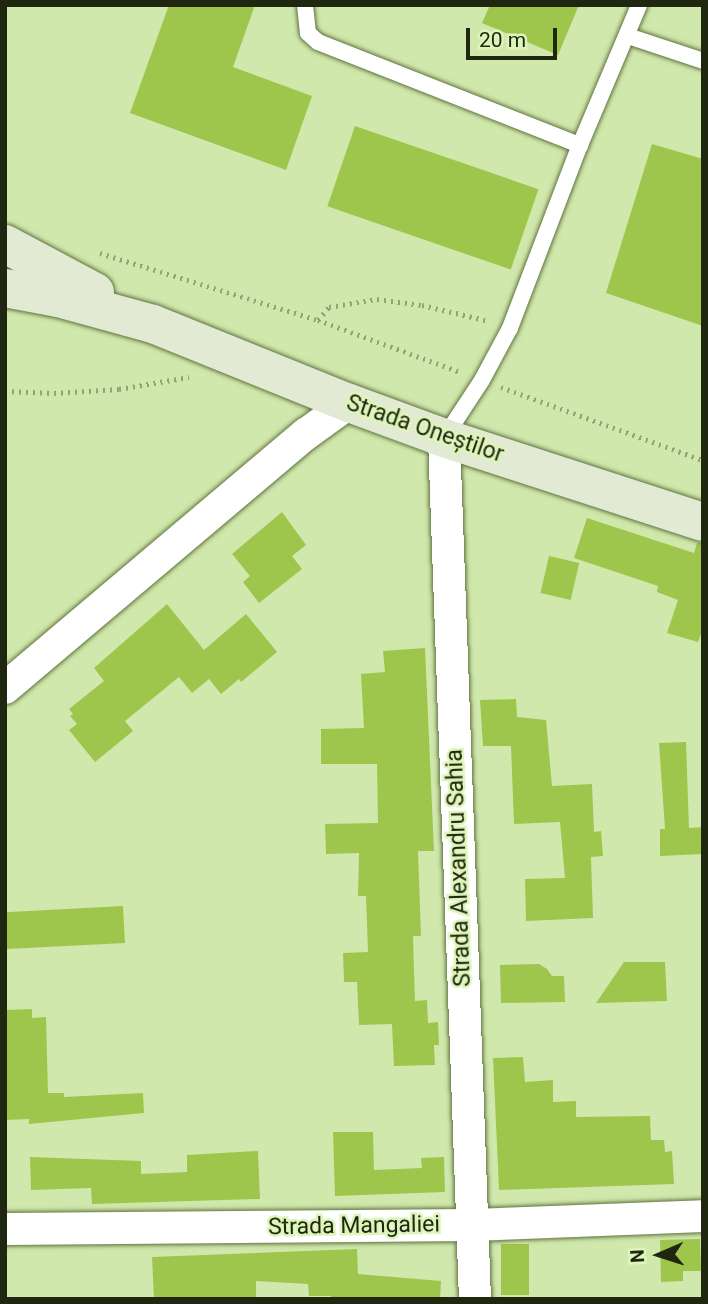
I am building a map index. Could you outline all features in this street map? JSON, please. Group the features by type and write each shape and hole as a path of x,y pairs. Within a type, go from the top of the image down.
{"street":[{"name":"Strada Oneștilor","path":"5,244 153,324 349,403 444,438 703,522"},
{"name":"Strada Oneștilor","path":"5,288 58,298 153,324"},
{"path":"5,688 306,434 349,403"},
{"name":"Strada Alexandru Sahia","path":"444,438 475,1299"},
{"name":"Strada Mangaliei","path":"5,1229 472,1225 703,1216"}],"lane":[{"path":"305,5 308,33 318,42 580,145"},
{"path":"444,438 482,380 510,328 580,145 639,5"},
{"path":"628,36 703,61"}],"path":[{"path":"96,252 318,320 703,460"},
{"path":"318,320 329,307 377,299 460,313 510,328"},
{"path":"5,391 54,393 119,389 192,376"}],"building":[{"path":"169,5 255,5 233,67 312,96 286,170 130,113"},
{"path":"490,5 579,5 558,55 482,23"},
{"path":"355,126 538,189 511,270 327,206"},
{"path":"652,144 703,159 703,326 606,293"},
{"path":"282,512 306,545 292,556 302,569 259,603 243,582 250,576 232,554"},
{"path":"587,518 694,553 697,543 703,543 703,628 698,642 667,633 678,600 657,592 658,586 574,558"},
{"path":"549,556 579,563 571,600 540,593"},
{"path":"167,604 204,650 246,614 277,652 241,682 239,679 221,694 209,679 192,693 179,677 125,721 133,731 95,762 69,730 77,724 70,716 73,714 69,709 104,681 94,668"},
{"path":"425,648 434,851 418,851 421,936 413,936 415,1001 427,1000 428,1023 438,1022 439,1045 434,1045 435,1065 394,1066 392,1024 359,1025 357,982 344,982 343,953 368,952 366,896 358,896 359,853 326,854 325,824 378,823 377,764 321,764 321,729 364,728 361,674 385,672 383,651"},
{"path":"516,699 517,717 546,720 552,786 592,784 594,832 601,831 603,856 591,857 593,918 526,921 525,879 565,878 560,822 514,824 511,746 483,746 480,700"},
{"path":"686,742 689,828 703,827 703,854 660,856 660,829 665,829 659,743"},
{"path":"123,906 125,943 7,949 5,912"},
{"path":"624,962 665,962 667,1001 596,1003"},
{"path":"539,964 552,976 564,976 565,1002 501,1003 500,965"},
{"path":"32,1009 32,1018 46,1017 48,1093 64,1093 64,1097 143,1093 144,1113 29,1124 29,1119 5,1120 5,1010"},
{"path":"523,1057 525,1082 553,1080 553,1102 576,1101 576,1117 650,1116 651,1140 664,1140 665,1152 672,1151 674,1184 499,1190 493,1058"},
{"path":"333,1132 373,1132 374,1170 422,1168 421,1158 444,1157 445,1192 335,1196"},
{"path":"258,1151 260,1199 92,1204 91,1188 31,1190 30,1157 141,1161 141,1174 187,1172 187,1155"},
{"path":"700,1239 701,1271 683,1271 683,1281 661,1282 660,1240"},
{"path":"501,1244 529,1244 529,1295 501,1295"},
{"path":"357,1249 358,1274 441,1281 440,1299 331,1299 331,1296 309,1296 308,1284 256,1281 256,1299 154,1299 152,1257"}]}
